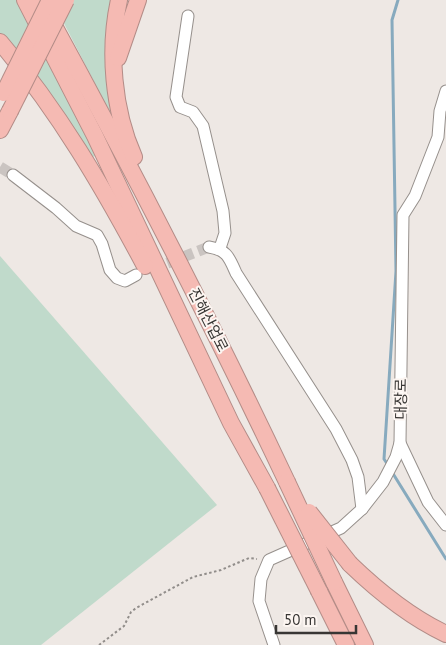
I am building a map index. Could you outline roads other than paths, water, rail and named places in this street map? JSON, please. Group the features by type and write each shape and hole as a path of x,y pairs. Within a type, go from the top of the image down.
{"highway":[{"name":"진해산업로","path":"25,0 96,136 231,423 267,488 346,645"},
{"name":"진해산업로","path":"40,0 105,119 235,372 365,645"},
{"path":"0,130 5,102 50,0"},
{"path":"5,102 66,0"},
{"path":"119,0 114,26 112,55 121,120 133,154 201,295 235,372"},
{"path":"114,74 120,26 129,0"},
{"path":"114,74 127,29 138,0"},
{"path":"0,42 24,71 104,189 231,423"},
{"path":"287,482 350,564 394,602 446,634"},
{"path":"319,591 340,645"}],"street":[{"path":"188,16 176,97 180,107 193,112 202,126 223,211 225,233 214,248 228,256 236,273 336,430 352,460 358,477 362,509"},
{"name":"대장로","path":"274,645 259,601 261,579 269,560 341,528 362,509 383,482 396,457 400,443 404,215 414,196 438,136 440,111 446,91"},
{"path":"13,175 76,226 97,235 102,244 110,270 117,278 125,281 136,275"},
{"path":"400,443 428,502 446,525"}],"waterway":[{"path":"388,465 384,459 396,271 392,20 398,0"},
{"path":"392,472 446,559"}],"tunnel":[{"path":"0,167 13,175"},
{"path":"152,269 209,247"}]}
